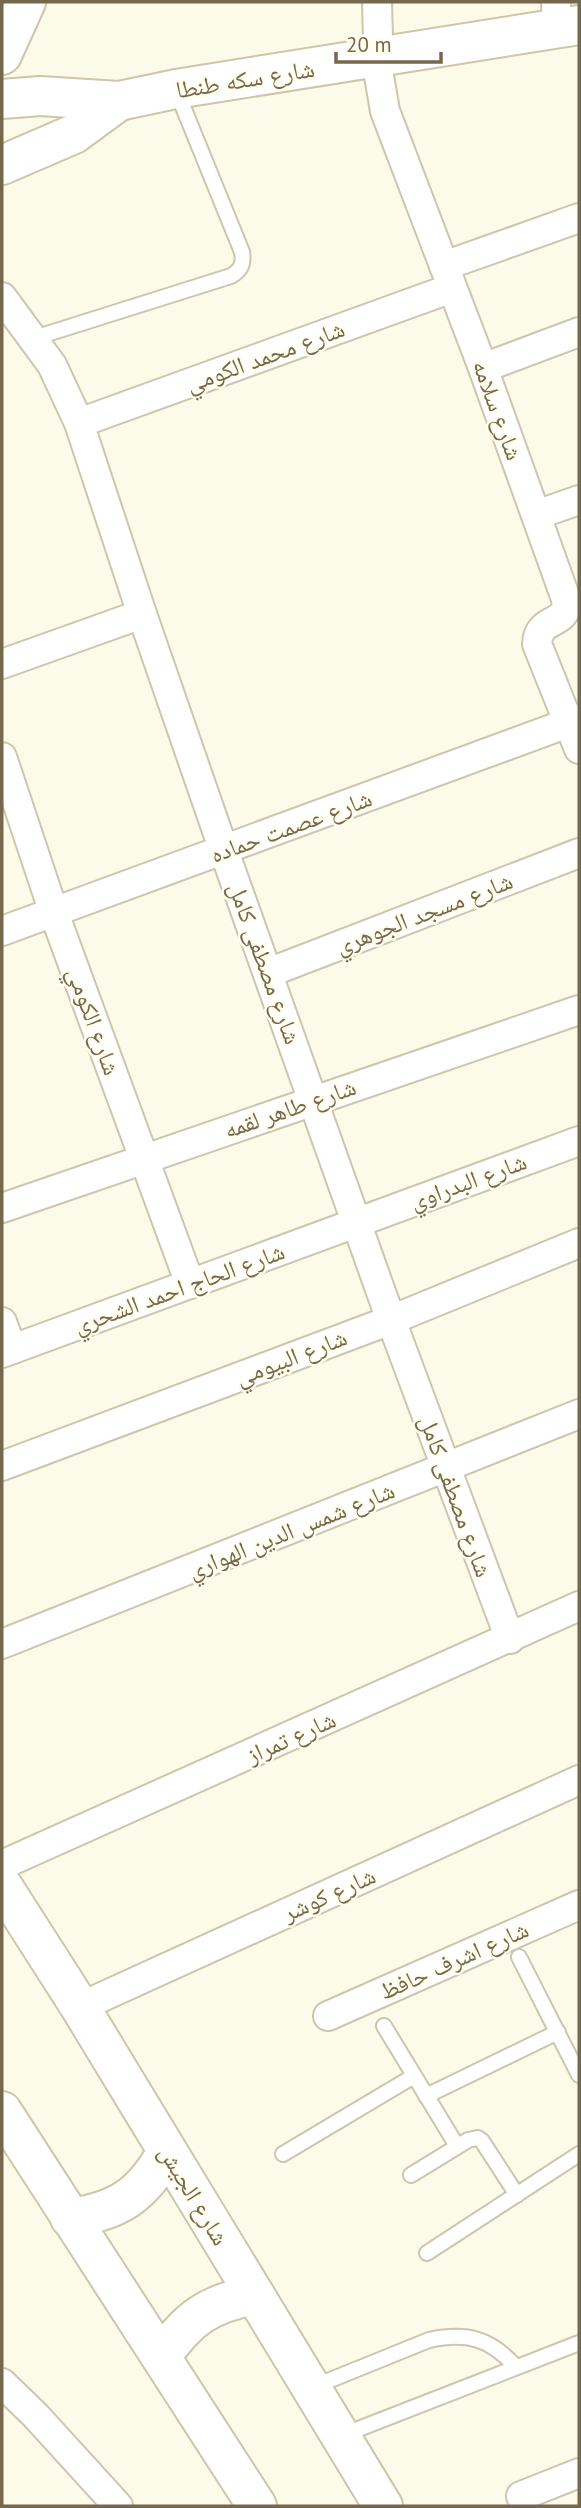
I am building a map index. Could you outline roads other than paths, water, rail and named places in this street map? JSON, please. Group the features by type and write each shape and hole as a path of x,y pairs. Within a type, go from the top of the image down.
{"main road":[{"path":"2,55 26,2"},
{"name":"شارع سكه طنطا","path":"2,99 40,96 119,102 176,89 379,58 564,19"},
{"name":"شارع سكه طنطا","path":"2,164 74,134 119,102"},
{"name":"شارع الجيش","path":"2,1885 80,2007 383,2506"},
{"path":"2,2111 257,2506"},
{"path":"70,2218 95,2214 118,2206 139,2192 156,2173 167,2151"},
{"path":"162,2356 191,2320 210,2307 255,2295"}],"street":[{"name":"شارع سلامه","path":"377,2 380,84 386,111 483,368 567,605 562,617 544,625 537,637 537,644 576,730"},
{"name":"شارع محمد الكومي","path":"79,423 448,277 579,218"},
{"name":"شارع مصطفى كامل","path":"2,297 52,365 79,423 224,851 391,1320 510,1639"},
{"path":"483,368 579,332"},
{"path":"536,515 579,500"},
{"path":"2,664 142,614"},
{"name":"شارع عصمت حماده","path":"2,931 224,851 576,730"},
{"name":"شارع الكومي","path":"2,757 54,913 190,1284"},
{"name":"شارع مسجد الجوهري","path":"268,973 579,853"},
{"name":"شارع طاهر لقمه","path":"2,1209 314,1099 579,1010"},
{"name":"شارع البدراوي","path":"357,1222 579,1140"},
{"name":"شارع الحاج احمد الشحري","path":"7,1351 357,1222"},
{"name":"شارع البيومي","path":"2,1466 391,1320 579,1243"},
{"path":"2,1322 7,1351"},
{"name":"شارع شمس الدين الهواري","path":"2,1644 579,1414"},
{"name":"شارع تمراز","path":"2,1866 579,1606"},
{"name":"شارع كوشر","path":"80,2007 579,1780"},
{"name":"شارع اشرف حافظ","path":"328,2016 579,1905"},
{"path":"2,2383 118,2506"},
{"path":"522,2496 579,2473"}],"lane":[{"path":"31,339 231,276 243,264 242,252 176,89"},
{"path":"519,1957 579,2074"},
{"path":"384,2026 457,2146"},
{"path":"426,2096 558,2032"},
{"path":"284,2154 414,2076"},
{"path":"411,2175 473,2138 482,2141 517,2195"},
{"path":"428,2253 579,2154"},
{"path":"312,2388 429,2340 449,2336 468,2337 487,2343 516,2367"},
{"path":"341,2436 579,2343"}]}
